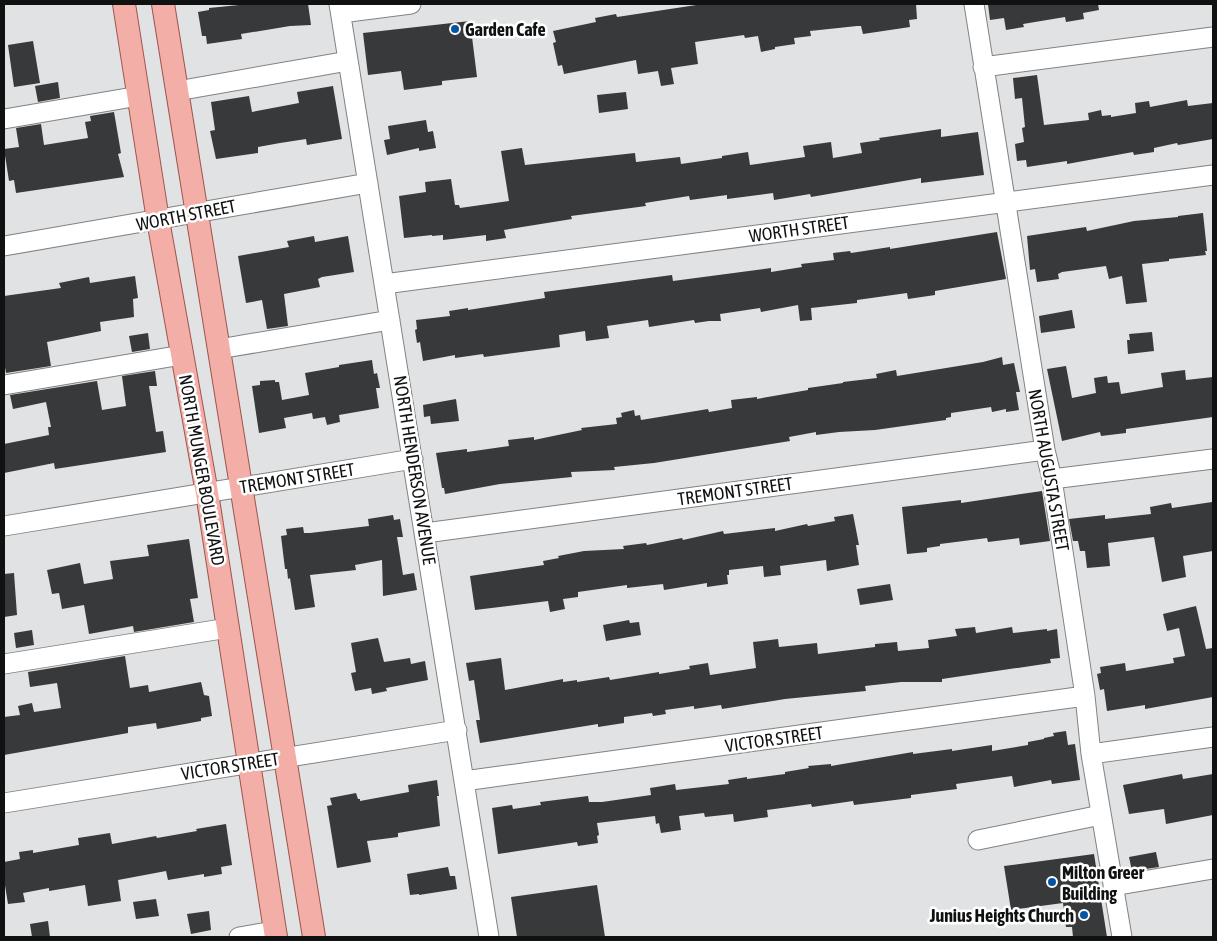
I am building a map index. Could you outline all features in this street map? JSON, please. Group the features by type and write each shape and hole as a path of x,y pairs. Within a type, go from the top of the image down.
{"main road":[{"name":"NORTH MUNGER BOULEVARD","path":"124,4 158,220 207,492 275,934"},
{"name":"NORTH MUNGER BOULEVARD","path":"163,4 314,937"}],"street":[{"path":"340,8 411,4"},
{"name":"NORTH AUGUSTA STREET","path":"974,4 1044,450 1052,479 1085,696 1091,754 1122,937"},
{"name":"NORTH HENDERSON AVENUE","path":"340,8 489,937"},
{"path":"983,67 1213,37"},
{"path":"177,91 348,61"},
{"path":"4,119 139,96"},
{"name":"WORTH STREET","path":"384,284 1213,174"},
{"name":"WORTH STREET","path":"4,246 368,184"},
{"path":"219,349 390,320"},
{"path":"4,385 182,355"},
{"name":"TREMONT STREET","path":"425,533 1044,450"},
{"name":"TREMONT STREET","path":"4,526 413,459"},
{"path":"1052,479 1213,459"},
{"path":"4,664 228,628"},
{"name":"VICTOR STREET","path":"464,781 1085,696"},
{"name":"VICTOR STREET","path":"4,804 248,762 457,730"},
{"path":"1091,754 1213,737"},
{"path":"978,840 1101,815"},
{"path":"1113,886 1213,869"},
{"path":"239,937 275,934"}],"building":[{"path":"249,4 308,4 311,25 290,26 241,34 242,39 207,44 206,36 202,36 198,12 209,10 209,8"},
{"path":"703,4 916,4 917,19 909,20 910,27 863,34 861,26 810,31 811,36 794,38 795,44 775,47 775,49 761,52 758,36 745,38 744,35 695,42 698,64 671,68 674,84 661,86 658,71 638,74 636,60 564,74 562,65 558,66 553,43 556,42 553,31 596,22 595,18 616,14 617,17"},
{"path":"988,4 1098,4 1099,10 1083,13 1084,19 1066,22 1065,17 1023,24 1024,27 1006,30 1004,18 990,20"},
{"path":"470,21 477,77 442,81 442,85 404,90 401,71 368,75 363,33"},
{"path":"33,41 40,83 14,87 8,45"},
{"path":"1037,75 1044,125 1089,120 1088,113 1101,110 1102,116 1111,115 1111,117 1136,113 1135,103 1149,101 1150,107 1187,100 1188,106 1213,103 1213,139 1154,148 1154,152 1134,155 1133,152 1067,164 1067,161 1027,167 1026,160 1017,161 1015,144 1024,142 1022,128 1025,127 1022,98 1015,99 1013,78"},
{"path":"58,82 60,98 38,102 35,86"},
{"path":"333,86 342,139 307,145 306,139 280,143 258,147 258,153 216,159 210,131 215,130 211,102 249,96 252,112 299,103 297,92"},
{"path":"626,92 628,109 599,113 597,95"},
{"path":"114,112 121,153 118,154 124,177 16,193 14,180 9,181 4,149 19,147 16,128 41,124 44,145 88,138 85,122 91,121 90,116"},
{"path":"426,120 428,132 433,131 436,148 419,151 419,148 387,155 384,140 390,139 388,126"},
{"path":"941,129 941,137 978,132 984,175 921,183 921,178 811,197 810,194 774,200 773,193 727,199 727,195 690,200 689,196 645,203 646,206 571,216 572,219 504,230 506,238 486,241 486,235 443,240 443,235 404,238 399,196 426,192 425,182 451,179 455,205 459,205 460,208 509,201 501,151 522,148 525,165 635,153 636,162 680,157 681,164 748,152 750,165 805,157 803,146 831,142 833,158 862,153 860,143 880,140 879,138"},
{"path":"1203,213 1206,255 1142,264 1147,302 1126,304 1122,276 1109,279 1106,266 1062,272 1058,274 1059,279 1037,282 1035,269 1030,270 1027,236 1086,227 1087,231 1134,221"},
{"path":"997,232 1006,279 935,291 935,295 908,299 907,293 857,300 857,303 811,308 812,320 800,321 798,305 761,312 760,308 720,314 721,321 695,323 694,320 649,327 648,320 607,326 609,338 586,341 585,331 559,335 560,347 484,357 483,354 455,358 455,355 423,361 420,342 417,343 416,320 450,316 449,311 468,308 468,310 545,298 544,292 672,275 673,281 771,268 771,272 802,267 801,264 834,260 833,253 850,251 851,253 890,247 890,249"},
{"path":"314,236 315,242 348,236 354,272 322,277 318,279 320,287 284,294 288,326 267,329 262,300 246,303 238,256 289,247 287,241"},
{"path":"135,276 138,298 133,299 134,317 100,322 101,331 47,342 51,366 6,373 4,362 4,296 61,288 59,283 89,277 90,283"},
{"path":"1072,310 1075,328 1041,333 1039,316"},
{"path":"1152,332 1154,351 1128,354 1127,340 1130,340 1129,334"},
{"path":"148,333 150,349 132,352 129,336"},
{"path":"1002,357 1003,365 1014,363 1020,392 1016,392 1019,410 1006,412 1006,409 992,412 991,407 951,413 951,417 946,418 946,420 875,430 816,435 816,432 789,437 790,441 654,463 614,467 615,470 571,472 572,477 500,484 445,494 444,488 442,488 436,453 467,449 467,452 509,446 508,440 534,437 534,440 582,430 581,428 617,424 616,418 622,417 621,413 634,410 635,416 640,415 641,420 708,409 709,412 732,408 731,400 757,397 757,399 808,390 808,388 877,378 876,374 896,370 897,376 983,362"},
{"path":"372,360 374,374 377,373 380,388 376,388 379,408 339,415 340,422 327,425 325,417 313,419 312,413 284,418 286,428 259,433 252,386 260,385 260,381 275,380 275,382 279,382 282,400 309,395 305,373"},
{"path":"1066,366 1072,398 1096,393 1094,378 1107,376 1108,383 1119,382 1121,394 1163,387 1161,373 1185,370 1186,380 1213,377 1213,417 1126,429 1126,433 1101,436 1100,432 1062,441 1047,369"},
{"path":"155,371 157,386 149,386 156,432 163,431 166,452 55,469 54,463 4,473 4,444 49,435 48,427 51,427 46,402 13,409 10,395 97,381 102,410 126,406 122,376"},
{"path":"456,399 459,421 431,424 430,416 424,417 423,405"},
{"path":"1042,491 1050,541 1020,545 1019,538 988,542 987,538 940,544 940,546 927,548 927,552 907,554 902,507 961,500 961,503"},
{"path":"1212,502 1213,551 1183,556 1186,577 1162,582 1154,537 1108,543 1110,566 1087,568 1085,551 1080,551 1078,541 1073,541 1069,519 1105,515 1105,519 1151,514 1150,507 1171,503 1172,508"},
{"path":"853,514 859,545 856,545 859,565 827,571 826,560 780,566 781,575 764,577 763,566 729,570 729,575 727,575 728,584 707,587 707,583 664,590 663,584 627,588 627,585 578,592 578,597 563,599 565,609 550,612 548,601 475,610 470,576 544,565 543,561 584,551 624,549 623,546 646,543 647,545 682,538 683,540 723,531 724,534 775,528 775,531 807,524 808,526 835,521 834,517"},
{"path":"393,515 394,520 400,519 403,537 397,537 403,575 414,573 417,590 383,596 382,560 355,565 356,570 310,575 315,607 295,610 290,578 288,579 287,569 285,569 281,536 287,535 286,529 303,527 304,533 310,533 369,526 368,519"},
{"path":"189,539 198,598 190,599 194,622 134,632 133,626 89,634 84,605 62,609 59,593 52,594 47,570 80,563 84,584 113,579 110,561 149,556 147,545"},
{"path":"14,573 17,615 4,617 4,574"},
{"path":"890,584 893,600 860,605 857,589"},
{"path":"1196,606 1206,649 1213,648 1213,697 1145,709 1145,705 1107,711 1104,689 1100,690 1097,674 1101,673 1100,667 1125,663 1126,671 1174,663 1173,658 1185,656 1179,628 1167,631 1163,614"},
{"path":"629,620 630,623 639,622 641,635 606,641 603,625"},
{"path":"975,627 976,633 1012,627 1013,633 1057,629 1060,658 1050,659 1051,663 942,679 942,682 901,682 865,686 866,691 785,699 722,709 721,705 694,709 694,706 665,710 666,714 653,716 652,713 624,717 624,723 598,727 598,724 480,743 476,720 480,720 474,680 469,681 466,663 501,658 505,690 563,679 563,682 577,680 577,682 609,677 610,680 659,672 659,674 690,669 689,666 708,663 710,675 756,668 753,642 778,639 779,647 817,643 818,654 875,647 875,644 897,642 898,651 929,648 928,640 957,636 955,629"},
{"path":"32,630 34,645 16,648 14,633"},
{"path":"378,638 384,662 410,658 411,664 425,661 428,680 386,688 387,691 372,694 371,688 355,691 351,673 356,672 351,643"},
{"path":"125,656 130,688 148,685 149,692 201,682 204,695 209,696 212,716 201,718 201,721 157,729 156,723 128,727 128,733 4,755 4,717 20,715 18,706 32,703 34,712 61,708 57,683 30,687 28,672"},
{"path":"1066,731 1068,745 1075,744 1080,780 1052,784 1051,780 1014,787 1012,776 956,784 957,789 911,795 911,798 854,805 853,801 812,807 811,804 767,810 768,817 734,822 733,814 705,817 704,813 679,816 681,830 661,833 659,823 656,824 655,816 597,823 598,843 578,846 577,842 498,854 492,808 512,805 513,809 541,805 540,802 588,796 589,802 602,802 651,795 650,788 675,784 676,790 729,784 728,780 785,774 785,772 809,768 808,766 831,764 831,766 913,752 913,754 952,749 952,751 992,745 992,751 1028,745 1028,742 1054,736 1053,733"},
{"path":"1182,774 1183,779 1213,774 1213,815 1166,824 1164,809 1129,814 1123,785"},
{"path":"437,780 440,826 398,833 398,837 367,841 371,862 337,868 327,806 332,805 330,798 356,793 360,801 409,792 408,785"},
{"path":"226,824 232,865 221,867 222,874 204,877 204,874 168,880 166,871 118,880 121,901 88,906 85,885 49,891 49,888 23,893 25,902 8,904 4,879 4,862 20,859 19,852 33,850 33,853 79,845 78,838 110,833 112,844 197,831 196,829"},
{"path":"1156,852 1159,867 1132,871 1129,857"},
{"name":"Milton Greer Building","path":"1094,854 1107,937 1073,937 1072,927 1066,927 1063,903 1011,910 1004,866"},
{"path":"448,867 450,876 455,876 457,889 410,895 407,874"},
{"path":"597,885 605,937 517,937 511,897"},
{"path":"156,899 159,916 136,919 133,902"},
{"path":"209,911 211,930 191,934 187,914"},
{"path":"48,921 50,937 32,937 30,924"}],"place":[{"name":"Garden Cafe","path":"455,29"},
{"name":"Milton Greer Building","path":"1052,882"},
{"name":"Junius Heights Church","path":"1084,915"}]}
